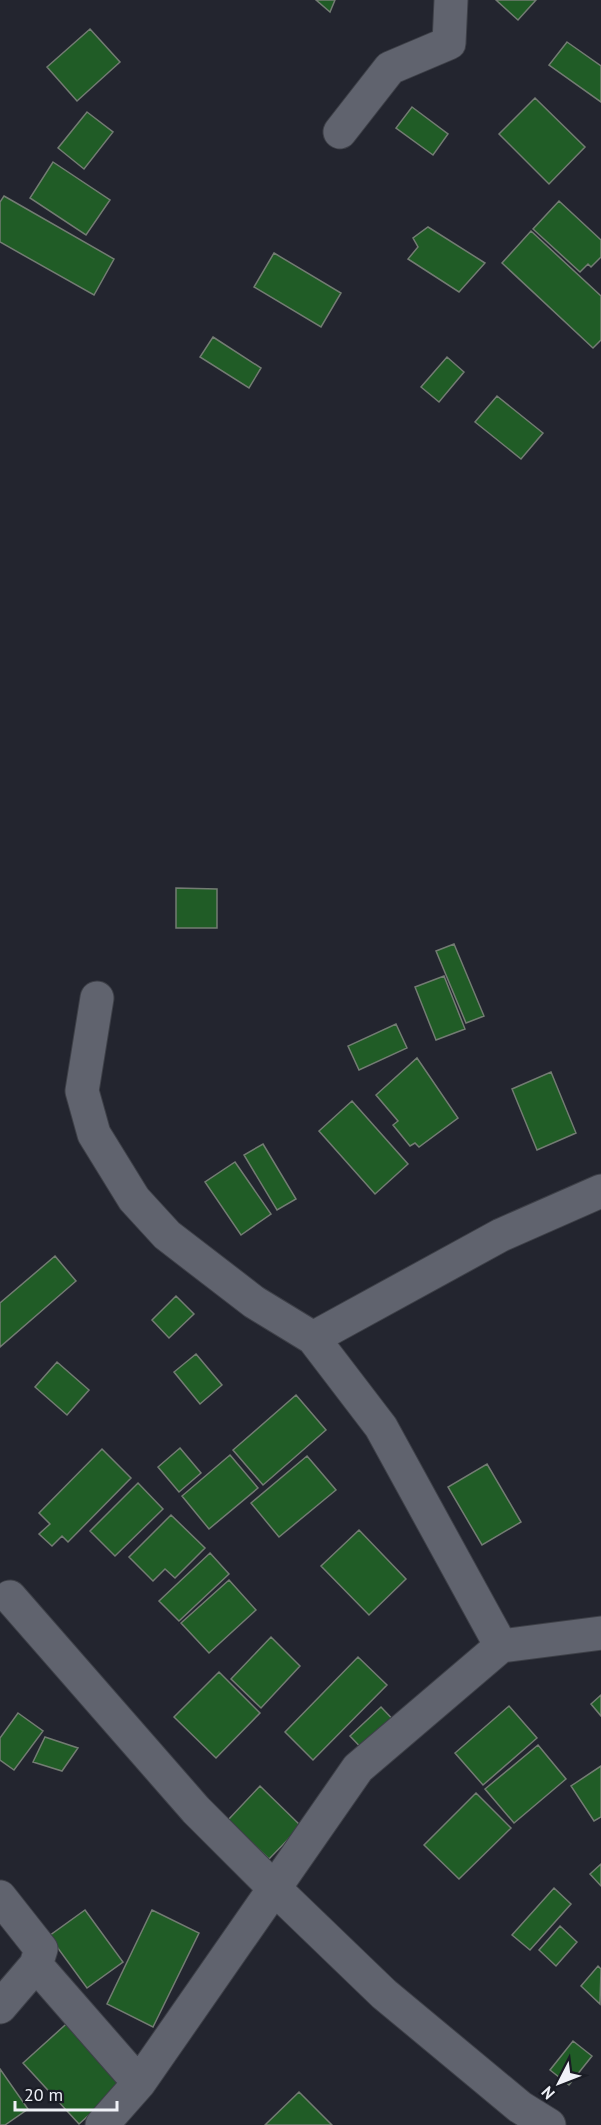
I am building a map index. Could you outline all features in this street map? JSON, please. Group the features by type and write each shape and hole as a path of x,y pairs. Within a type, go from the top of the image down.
{"street":[{"path":"340,132 390,68 449,43 451,0"},
{"path":"97,998 82,1091 94,1134 134,1199 167,1235 254,1302 313,1338 381,1428 501,1646"},
{"path":"313,1338 501,1235 601,1191"},
{"path":"10,1597 196,1810 274,1888 384,1994 520,2107 549,2125"},
{"path":"102,2125 139,2083 358,1768 501,1646 601,1633"},
{"path":"0,1897 41,1949 36,1965 0,2007"},
{"path":"36,1965 139,2083"}],"building":[{"path":"316,0 335,0 330,12"},
{"path":"496,0 536,0 518,20"},
{"path":"90,29 120,62 77,101 47,67"},
{"path":"567,42 601,66 601,102 549,65"},
{"path":"535,98 585,147 549,184 499,134"},
{"path":"412,107 448,134 433,155 396,128"},
{"path":"87,112 113,132 84,169 58,148"},
{"path":"53,162 110,200 86,235 30,198"},
{"path":"4,196 114,259 94,295 0,242 0,202"},
{"path":"559,201 601,240 601,257 591,267 588,264 580,272 533,229"},
{"path":"428,227 485,263 459,292 408,259 418,247 413,238"},
{"path":"531,231 601,296 601,340 593,348 502,263"},
{"path":"274,253 341,293 321,327 254,287"},
{"path":"213,337 261,368 249,388 200,357"},
{"path":"447,357 464,372 439,402 421,387"},
{"path":"497,396 543,433 521,459 475,422"},
{"path":"176,888 217,889 217,928 176,928"},
{"path":"454,944 484,1016 466,1023 436,951"},
{"path":"444,976 465,1029 436,1040 415,987"},
{"path":"396,1024 407,1048 359,1070 348,1046"},
{"path":"417,1058 458,1118 419,1147 415,1143 410,1146 393,1125 398,1121 376,1095"},
{"path":"551,1072 576,1133 537,1150 512,1089"},
{"path":"352,1101 408,1164 375,1194 319,1131"},
{"path":"263,1144 296,1199 277,1210 244,1155"},
{"path":"235,1162 271,1214 241,1235 205,1182"},
{"path":"55,1256 76,1281 0,1347 0,1303"},
{"path":"176,1296 194,1314 169,1338 152,1320"},
{"path":"196,1354 222,1385 200,1404 174,1372"},
{"path":"57,1362 89,1390 67,1415 35,1387"},
{"path":"296,1395 326,1430 263,1485 233,1450"},
{"path":"180,1448 201,1473 179,1492 158,1467"},
{"path":"102,1449 131,1478 68,1542 62,1536 52,1546 39,1534 50,1524 39,1513"},
{"path":"230,1455 258,1488 209,1529 182,1496"},
{"path":"307,1456 336,1490 279,1537 251,1503"},
{"path":"487,1464 521,1522 482,1545 448,1487"},
{"path":"138,1483 163,1509 115,1556 90,1531"},
{"path":"171,1515 205,1548 175,1578 165,1569 153,1581 129,1557"},
{"path":"359,1530 406,1579 369,1615 321,1566"},
{"path":"210,1553 229,1574 179,1621 159,1601"},
{"path":"229,1580 256,1610 209,1653 181,1623"},
{"path":"271,1637 300,1666 261,1708 231,1679"},
{"path":"358,1657 387,1685 313,1760 285,1732"},
{"path":"219,1672 260,1713 216,1758 174,1717"},
{"path":"601,1695 601,1716 591,1704"},
{"path":"509,1706 537,1738 483,1785 455,1753"},
{"path":"381,1707 400,1727 369,1756 350,1736"},
{"path":"18,1713 43,1731 14,1770 0,1760 0,1738"},
{"path":"45,1737 78,1748 62,1771 33,1762"},
{"path":"538,1745 566,1779 514,1823 485,1789"},
{"path":"601,1766 601,1817 594,1821 571,1786"},
{"path":"260,1786 301,1826 269,1859 228,1820"},
{"path":"476,1793 511,1828 459,1879 424,1845"},
{"path":"601,1864 601,1886 590,1874"},
{"path":"554,1888 571,1904 530,1950 512,1935"},
{"path":"85,1910 123,1962 87,1988 49,1936"},
{"path":"152,1910 199,1933 153,2027 107,2004"},
{"path":"560,1926 577,1942 556,1966 539,1950"},
{"path":"598,1966 601,1969 600,2004 581,1986"},
{"path":"74,2017 130,2078 79,2124 23,2063"},
{"path":"573,2041 592,2056 569,2085 550,2070"},
{"path":"0,2069 28,2109 5,2125 0,2125"},
{"path":"299,2092 332,2125 265,2125"}]}
